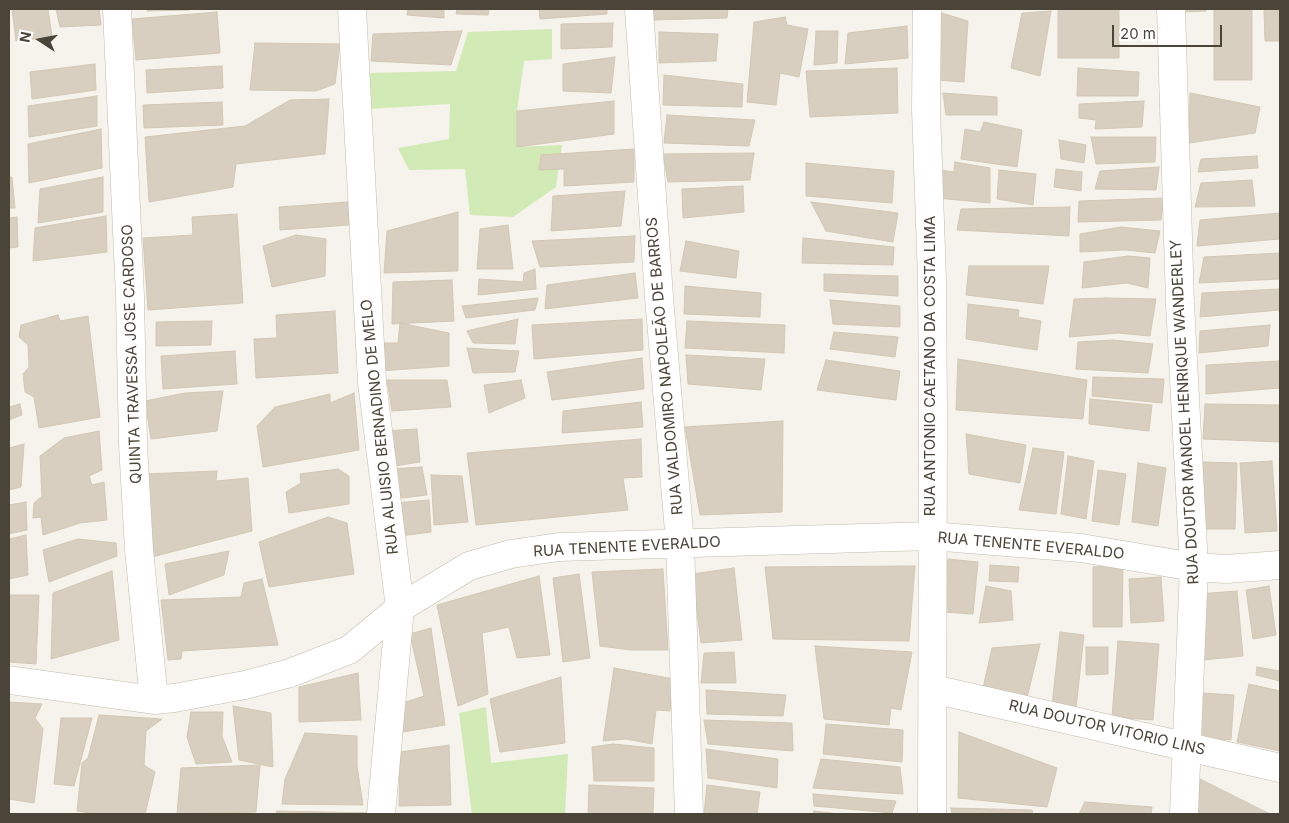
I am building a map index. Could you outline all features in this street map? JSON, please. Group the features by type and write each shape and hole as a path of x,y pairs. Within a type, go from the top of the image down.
{"street":[{"name":"QUINTA TRAVESSA JOSE CARDOSO","path":"116,9 130,277 134,463 139,550 154,700"},
{"name":"RUA ALUISIO BERNADINO DE MELO","path":"352,9 372,382 400,608 381,814"},
{"name":"RUA VALDOMIRO NAPOLEÃO DE BARROS","path":"639,9 659,297 680,543 689,814"},
{"name":"RUA ANTONIO CAETANO DA COSTA LIMA","path":"927,9 926,109 932,397 932,814"},
{"name":"RUA DOUTOR MANOEL HENRIQUE WANDERLEY","path":"1171,9 1180,304 1194,567 1184,814"},
{"name":"RUA TENENTE EVERALDO","path":"9,680 154,700 245,685 290,673 349,650 400,608 469,566 511,554 559,548 931,536 1081,548 1194,567 1226,569 1280,565"},
{"name":"RUA DOUTOR VITORIO LINS","path":"933,689 1280,768"}],"green space":[{"path":"552,29 552,59 524,61 517,111 517,147 562,145 556,187 513,217 470,215 465,169 409,170 398,148 449,139 450,104 367,109 368,73 456,71 468,32"},
{"path":"486,707 491,763 568,754 565,814 472,814 459,713"}],"building":[{"path":"12,9 48,9 52,37 16,41"},
{"path":"56,9 99,9 101,25 60,27"},
{"path":"147,9 189,9 189,10 147,11"},
{"path":"408,9 444,9 444,18 407,15"},
{"path":"457,9 489,9 488,15 456,14"},
{"path":"539,9 607,9 607,14 540,19"},
{"path":"654,9 728,9 727,18 654,20"},
{"path":"1058,9 1119,9 1119,58 1058,58"},
{"path":"1181,9 1205,9 1206,11 1182,12"},
{"path":"1214,9 1252,9 1252,80 1214,80"},
{"path":"1264,9 1280,9 1280,41 1265,41"},
{"path":"935,11 968,21 964,82 935,80"},
{"path":"1051,11 1040,76 1011,68 1022,13"},
{"path":"217,12 220,53 136,60 132,19"},
{"path":"785,17 787,25 808,29 799,77 780,73 776,105 747,102 754,22"},
{"path":"613,23 612,47 561,49 561,24"},
{"path":"907,26 908,58 845,64 848,33"},
{"path":"462,31 451,65 371,61 373,34"},
{"path":"816,31 838,31 837,63 814,65"},
{"path":"659,32 718,34 716,61 659,63"},
{"path":"255,43 340,44 335,84 316,91 250,90"},
{"path":"615,57 611,93 563,91 563,64"},
{"path":"95,64 96,90 32,99 30,72"},
{"path":"222,66 223,88 147,93 146,70"},
{"path":"897,68 898,113 810,117 806,71"},
{"path":"1078,68 1139,72 1138,96 1077,96"},
{"path":"664,75 743,84 742,107 663,105"},
{"path":"943,93 997,97 997,115 946,115"},
{"path":"1190,93 1260,107 1255,133 1189,143"},
{"path":"97,96 97,126 29,137 28,106"},
{"path":"329,99 325,154 236,164 233,187 149,202 145,137 245,126 290,100"},
{"path":"614,101 614,134 517,147 517,111"},
{"path":"1144,101 1142,127 1095,129 1096,120 1079,118 1079,104"},
{"path":"222,102 223,125 144,128 143,105"},
{"path":"667,115 755,120 749,146 664,143"},
{"path":"984,122 1022,130 1017,167 961,159 965,129 980,132"},
{"path":"101,129 102,168 29,183 28,144"},
{"path":"1091,137 1156,137 1155,162 1096,164"},
{"path":"1059,140 1086,145 1084,163 1061,159"},
{"path":"634,149 634,182 564,186 564,169 539,170 541,155"},
{"path":"754,153 750,180 668,182 663,154"},
{"path":"1257,156 1258,168 1198,172 1201,159"},
{"path":"955,162 990,168 990,203 937,198 938,170 954,172"},
{"path":"806,163 894,171 892,203 806,196"},
{"path":"1159,167 1156,190 1095,189 1100,171"},
{"path":"1056,169 1082,172 1081,191 1054,187"},
{"path":"999,170 1036,174 1033,205 997,199"},
{"path":"9,177 12,177 15,208 9,208"},
{"path":"103,177 103,212 38,223 40,189"},
{"path":"1252,180 1255,206 1195,207 1201,183"},
{"path":"743,186 744,212 683,218 682,189"},
{"path":"625,191 621,226 551,231 553,196"},
{"path":"1164,198 1161,220 1078,222 1079,201"},
{"path":"348,202 349,225 280,230 279,207"},
{"path":"811,202 898,213 893,242 826,231"},
{"path":"1070,207 1069,236 957,230 961,209"},
{"path":"458,212 458,271 384,273 387,231"},
{"path":"1280,213 1280,239 1197,246 1200,220"},
{"path":"237,214 243,303 148,310 143,238 193,235 192,217"},
{"path":"106,216 107,252 33,261 35,228"},
{"path":"17,217 18,247 9,248 9,218"},
{"path":"508,225 513,269 477,269 480,229"},
{"path":"1121,227 1160,231 1155,253 1125,250 1080,252 1080,234"},
{"path":"296,235 326,239 325,276 272,287 263,246"},
{"path":"635,236 634,262 540,267 532,241"},
{"path":"803,238 894,247 893,265 802,263"},
{"path":"686,241 739,251 736,278 680,271"},
{"path":"1280,253 1280,279 1199,283 1204,257"},
{"path":"1128,256 1150,258 1148,288 1127,283 1082,288 1084,262"},
{"path":"969,266 1049,266 1043,304 966,295"},
{"path":"535,269 536,289 478,295 479,279 523,282 524,273"},
{"path":"635,273 638,298 545,309 547,285"},
{"path":"824,274 898,276 898,296 824,291"},
{"path":"452,280 454,321 392,324 393,282"},
{"path":"685,286 761,293 760,317 684,314"},
{"path":"1280,289 1280,310 1200,317 1202,293"},
{"path":"538,298 535,310 466,318 462,306"},
{"path":"1074,299 1156,299 1150,336 1118,333 1069,337"},
{"path":"830,300 900,306 900,327 833,324"},
{"path":"968,304 1019,310 1018,317 1041,321 1037,350 966,339"},
{"path":"335,311 338,373 256,378 254,339 277,338 276,315"},
{"path":"58,315 60,321 88,316 100,417 39,428 34,397 25,392 23,374 29,367 28,345 19,337 21,325"},
{"path":"518,319 515,344 473,343 467,331"},
{"path":"642,319 643,350 534,359 532,325"},
{"path":"212,321 211,345 156,346 156,322"},
{"path":"687,321 785,325 784,353 685,348"},
{"path":"400,323 449,333 449,366 380,371 378,343 398,343"},
{"path":"1270,325 1268,346 1199,353 1200,331"},
{"path":"834,332 898,337 895,357 830,349"},
{"path":"1113,340 1153,344 1148,373 1076,369 1078,342"},
{"path":"467,348 519,351 515,372 473,373"},
{"path":"235,351 237,384 163,389 161,356"},
{"path":"686,355 765,359 761,390 688,384"},
{"path":"642,358 644,389 552,400 547,372"},
{"path":"958,359 1087,380 1083,419 956,410"},
{"path":"826,360 900,371 896,400 817,390"},
{"path":"1280,361 1280,388 1206,394 1206,365"},
{"path":"1093,377 1164,379 1162,403 1092,396"},
{"path":"387,380 447,380 451,407 392,411"},
{"path":"521,380 525,398 489,413 484,385"},
{"path":"223,391 217,431 151,439 145,401 185,393"},
{"path":"354,393 359,450 263,467 257,426 275,407 330,394 330,403"},
{"path":"1090,399 1152,405 1149,431 1089,424"},
{"path":"641,402 643,427 562,433 563,411"},
{"path":"20,404 22,415 9,420 9,407"},
{"path":"1205,404 1280,405 1280,442 1203,439"},
{"path":"783,421 782,512 700,515 685,427"},
{"path":"417,429 420,462 388,467 383,431"},
{"path":"99,431 102,470 89,476 92,485 104,482 107,520 80,523 43,535 41,517 33,518 34,503 42,496 40,456 64,438"},
{"path":"966,434 1026,445 1020,483 969,474"},
{"path":"641,439 642,477 623,478 628,510 476,525 467,453"},
{"path":"24,444 21,487 9,490 9,448"},
{"path":"1033,448 1064,452 1056,514 1019,510"},
{"path":"1068,456 1094,461 1086,519 1061,514"},
{"path":"1272,461 1277,531 1245,533 1240,463"},
{"path":"1203,462 1237,463 1235,529 1202,529"},
{"path":"1138,463 1166,468 1158,526 1132,522"},
{"path":"422,467 427,495 394,499 391,469"},
{"path":"338,469 349,476 349,504 289,513 286,492 301,483 300,474"},
{"path":"1098,470 1126,474 1119,525 1092,521"},
{"path":"217,471 216,481 248,478 252,531 152,557 145,474"},
{"path":"431,475 462,476 468,522 434,525"},
{"path":"429,500 431,532 400,536 395,503"},
{"path":"26,502 27,530 9,534 9,505"},
{"path":"328,517 347,523 354,574 269,587 259,542"},
{"path":"26,535 28,575 9,579 9,539"},
{"path":"78,539 116,543 117,556 49,582 43,550"},
{"path":"229,551 224,575 169,595 165,564"},
{"path":"948,559 978,562 973,614 942,612"},
{"path":"990,565 1019,567 1018,582 989,581"},
{"path":"915,566 909,641 773,639 765,567"},
{"path":"1123,566 1122,627 1093,627 1093,567"},
{"path":"734,568 742,640 701,643 692,574"},
{"path":"663,569 668,650 631,650 600,646 592,572"},
{"path":"112,571 119,640 51,659 53,593"},
{"path":"579,574 590,658 563,662 553,578"},
{"path":"539,576 550,655 517,658 509,627 482,633 488,694 458,706 437,605"},
{"path":"1161,577 1164,621 1131,623 1129,579"},
{"path":"262,579 278,645 182,651 181,659 168,660 161,600 241,597 244,583"},
{"path":"986,586 1011,591 1013,620 979,623"},
{"path":"1269,586 1276,635 1253,639 1246,590"},
{"path":"1237,591 1243,656 1203,660 1198,594"},
{"path":"9,595 39,595 36,664 9,662"},
{"path":"431,628 445,725 397,733 397,705 424,696 410,634"},
{"path":"1060,632 1084,635 1076,708 1052,705"},
{"path":"1118,641 1159,644 1153,720 1112,717"},
{"path":"1040,644 1027,698 983,688 992,648"},
{"path":"815,646 912,652 901,710 891,708 889,725 824,719"},
{"path":"1086,647 1108,647 1108,674 1086,675"},
{"path":"734,652 736,683 701,683 704,653"},
{"path":"1257,667 1280,671 1280,681 1256,675"},
{"path":"614,668 674,679 670,711 656,710 652,744 626,739 603,741"},
{"path":"358,673 361,720 299,722 299,687"},
{"path":"561,677 565,743 500,752 490,699"},
{"path":"1249,684 1280,691 1280,751 1237,742"},
{"path":"706,690 786,695 783,716 707,714"},
{"path":"1202,693 1234,695 1231,740 1199,738"},
{"path":"9,702 42,704 35,718 43,729 34,803 9,799"},
{"path":"233,706 271,713 273,767 239,760"},
{"path":"191,712 223,712 222,736 232,762 196,764 187,737"},
{"path":"99,715 162,719 146,731 144,765 155,772 145,814 97,814 77,811 82,763 88,758"},
{"path":"61,718 92,718 74,786 54,784"},
{"path":"704,720 792,723 793,751 708,744"},
{"path":"826,724 903,730 902,762 823,754"},
{"path":"959,732 1057,768 1047,807 958,798"},
{"path":"305,733 357,736 357,766 363,805 282,804 285,779"},
{"path":"613,744 654,748 654,781 594,781 592,747"},
{"path":"449,745 451,805 399,806 400,752"},
{"path":"706,749 778,759 777,788 708,778"},
{"path":"821,759 900,767 903,794 813,788"},
{"path":"260,765 256,812 177,814 181,768"},
{"path":"1200,779 1270,814 1198,814"},
{"path":"589,785 654,788 653,814 588,814"},
{"path":"707,785 760,792 757,814 704,814"},
{"path":"813,794 896,801 892,813 814,806"},
{"path":"1085,802 1152,807 1151,814 1079,814"},
{"path":"951,808 1032,810 1033,814 952,814"},
{"path":"277,811 369,813 276,814"},
{"path":"814,811 839,814 813,814"}]}
